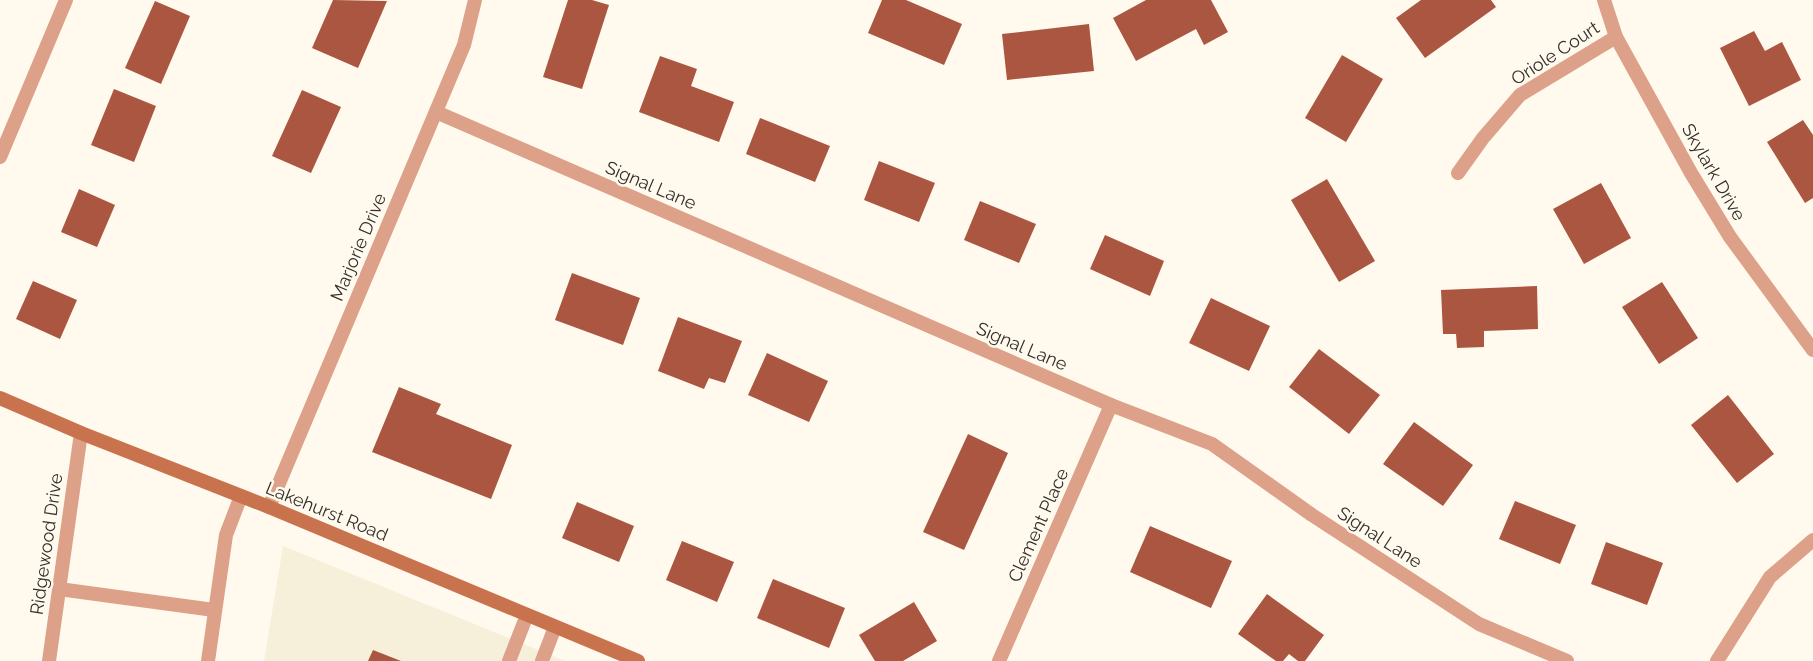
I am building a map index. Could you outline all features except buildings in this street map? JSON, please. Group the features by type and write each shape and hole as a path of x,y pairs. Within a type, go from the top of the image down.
{"main road":[{"name":"Lakehurst Road","path":"0,398 269,506 638,661"}],"street":[{"path":"0,157 66,0"},
{"name":"Marjorie Drive","path":"269,506 464,45 475,0"},
{"name":"Skylark Drive","path":"1604,0 1616,36 1691,173 1730,237 1813,350"},
{"name":"Oriole Court","path":"1458,173 1483,138 1520,95 1616,36"},
{"name":"Signal Lane","path":"436,112 1111,405 1212,444 1312,515 1479,624 1567,661"},
{"name":"Clement Place","path":"999,661 1111,405"},
{"name":"Ridgewood Drive","path":"49,661 81,432"},
{"path":"208,661 226,535 241,496"},
{"path":"1716,661 1770,577 1813,540"},
{"path":"59,589 214,610"},
{"path":"509,661 527,615"},
{"path":"542,661 555,627"}],"shaded area":[{"path":"283,546 565,661 264,661"}]}
